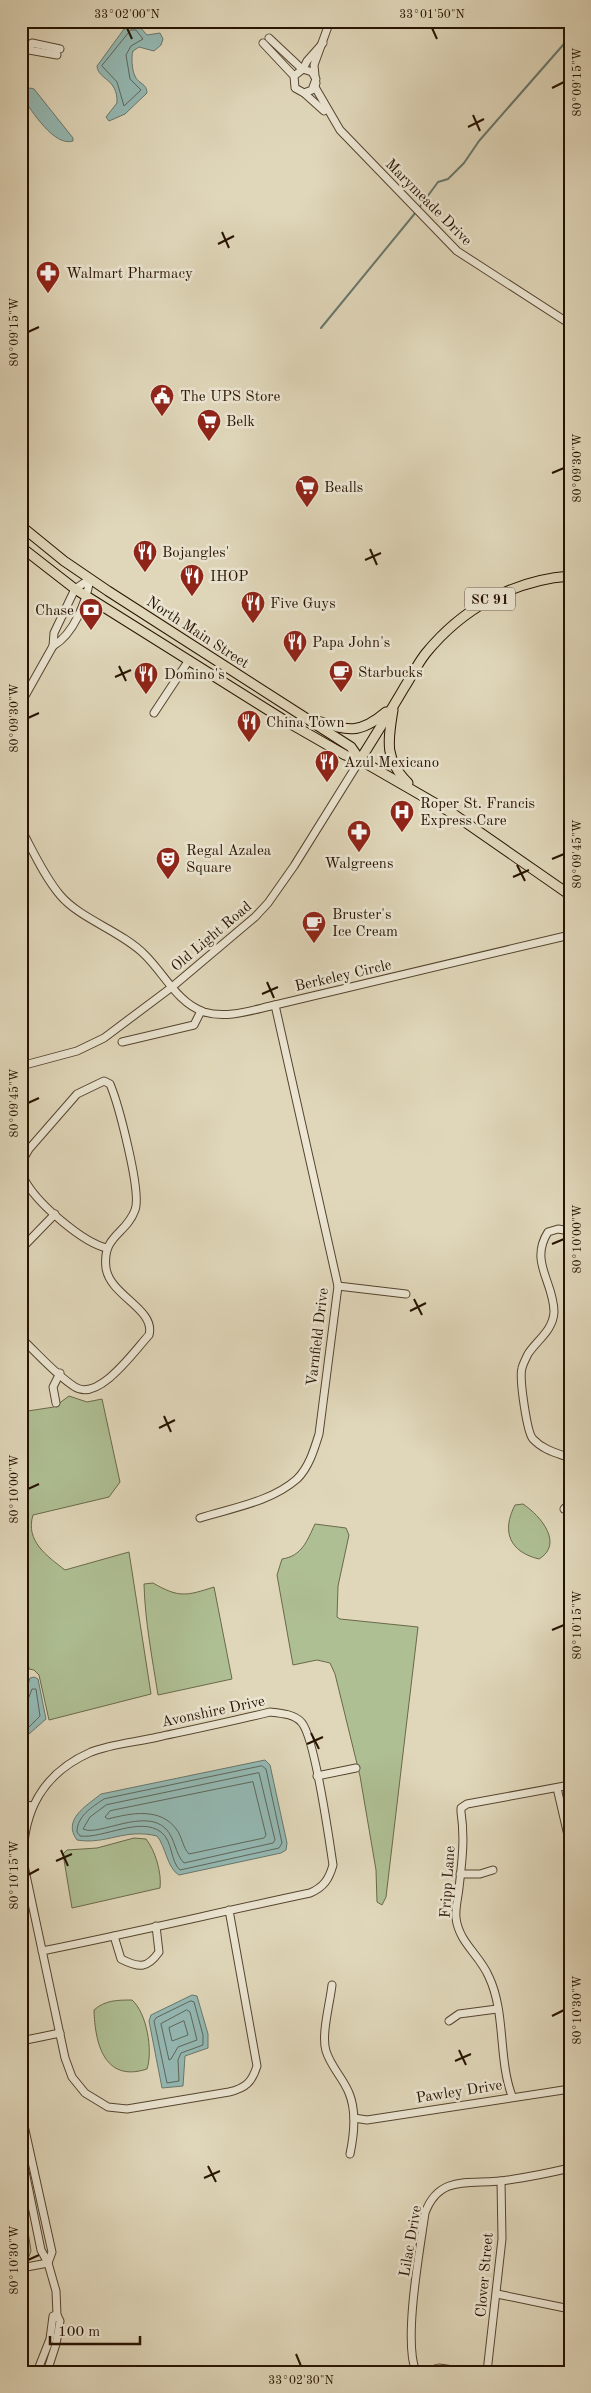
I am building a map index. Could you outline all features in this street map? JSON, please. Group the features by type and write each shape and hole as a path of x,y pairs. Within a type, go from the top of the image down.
{"main road":[{"name":"North Main Street","path":"21,526 64,561 90,579 351,747 360,760"},
{"name":"North Main Street","path":"21,547 87,597 284,720 345,755 360,760 452,813 570,894"},
{"name":"SC 91","path":"360,760 426,653 451,626 480,604 519,585 548,577 570,576"},
{"path":"301,716 346,730 362,729 394,705"},
{"path":"394,705 388,738 390,756 397,773 416,792"}],"street":[{"path":"315,79 312,72 303,69 266,40 294,76 295,88 304,92 312,90 315,79 314,65 330,21"},
{"path":"21,52 32,43 59,52"},
{"path":"294,76 303,69 307,61 323,43"},
{"name":"Marymeade Drive","path":"315,79 314,87 332,118 351,143 457,251 570,324"},
{"name":"Marymeade Drive","path":"304,92 332,118"},
{"path":"21,703 53,646 54,633 75,589 90,579"},
{"path":"53,646 64,640 87,597 90,579"},
{"path":"154,713 189,660"},
{"name":"Old Light Road","path":"21,1066 64,1055 89,1046 115,1031 172,987 263,910 294,866 360,760"},
{"name":"Berkeley Circle","path":"21,829 60,895 67,902 138,948 184,1000 201,1011 220,1015 275,1005 570,935"},
{"name":"Varnfield Drive","path":"200,1518 276,1492 297,1479 312,1458 319,1434 338,1286 275,1005"},
{"path":"122,1042 194,1025 201,1011"},
{"path":"21,1338 76,1387 85,1390 95,1388 106,1381 149,1335 151,1328 148,1319 115,1288 108,1276 107,1248 113,1237 132,1216 137,1203 137,1193 110,1084 104,1081 77,1094 37,1139 21,1161 24,1179 31,1191 82,1238 107,1248"},
{"path":"21,1249 55,1214"},
{"path":"570,1231 558,1229 548,1232 542,1241 540,1255 554,1313 542,1338 528,1354 521,1369 531,1437 540,1447 570,1458"},
{"path":"338,1286 406,1294"},
{"path":"56,1403 53,1387 60,1373"},
{"path":"564,1510 570,1503"},
{"name":"Avonshire Drive","path":"42,1951 114,1936 156,1926 229,1910 310,1893 320,1889 329,1880 334,1865 317,1776 308,1733 301,1721 286,1714 270,1712 92,1752 65,1766 49,1780 32,1806 23,1842 23,1861 42,1951 60,2033 72,2077 86,2093 108,2107 127,2110 242,2089 252,2081 257,2066 229,1910"},
{"path":"317,1776 356,1768"},
{"path":"570,1785 558,1788 570,1844"},
{"name":"Fripp Lane","path":"512,2096 508,2084 497,2009 490,1978 485,1968 462,1939 457,1928 455,1914 464,1837 461,1808 467,1804 558,1788"},
{"path":"21,1804 32,1806"},
{"path":"460,1874 480,1874 493,1870"},
{"path":"114,1936 121,1959 134,1965 143,1965 151,1962 159,1952 156,1926"},
{"path":"332,1986 326,2030 326,2050 349,2092 354,2118 350,2154"},
{"path":"449,2021 459,2014 497,2009"},
{"path":"21,2041 60,2033"},
{"name":"Pawley Drive","path":"354,2118 367,2120 512,2096 570,2089"},
{"path":"21,2112 52,2252 48,2263"},
{"path":"21,2152 41,2250 48,2263 56,2291 57,2315 60,2321 56,2344 47,2372"},
{"name":"Lilac Drive","path":"416,2372 410,2351 423,2227 427,2207 439,2191 451,2185 465,2182 501,2181 570,2168"},
{"name":"Clover Street","path":"487,2372 497,2294 503,2225 501,2181"},
{"path":"21,2268 48,2263"},
{"path":"497,2294 570,2309"},
{"path":"37,2372 50,2339 53,2316 57,2315"},
{"path":"423,2372 439,2368 467,2372"}],"green space":[{"path":"69,1396 87,1402 102,1399 120,1482 109,1497 33,1515 32,1533 39,1547 65,1570 129,1552 151,1694 49,1720 39,1675 34,1670 29,1669 21,1618 21,1412 54,1407"},
{"path":"523,1504 543,1523 550,1538 550,1546 539,1559 521,1551 511,1540 509,1524 511,1515 515,1505"},
{"path":"315,1524 346,1528 349,1535 338,1586 337,1617 340,1619 418,1627 386,1897 382,1905 377,1902 376,1870 360,1776 335,1674 330,1663 317,1660 293,1665 277,1575 282,1559 294,1555 303,1547"},
{"path":"153,1583 170,1591 183,1594 214,1587 232,1679 158,1695 147,1625 144,1584"},
{"path":"134,1838 146,1839 152,1849 159,1869 160,1888 72,1908 63,1854 67,1850 97,1848"},
{"path":"132,2000 142,2014 145,2023 149,2043 149,2061 147,2069 132,2072 121,2070 112,2065 105,2057 97,2035 94,2010 107,2002"},
{"path":"21,2182 28,2213 27,2225 31,2251 28,2259 21,2260"}],"water":[{"path":"134,24 138,25 147,35 160,33 163,39 161,45 154,51 139,47 133,51 134,74 136,79 146,87 147,93 125,114 109,121 106,117 117,103 116,95 111,84 98,71 97,66 124,29"},
{"path":"30,88 34,89 73,138 73,141 58,139 38,119 22,97 21,93"},
{"path":"30,1678 38,1679 46,1719 21,1741 21,1707"},
{"path":"265,1760 270,1765 287,1843 286,1850 281,1853 179,1875 172,1868 157,1836 135,1834 88,1841 77,1840 73,1833 72,1826 78,1814 101,1794"},
{"path":"192,1995 197,1996 208,2034 208,2048 185,2056 183,2086 162,2088 149,2021 151,2015"}],"waterway":[{"path":"419,208 438,182 448,179 464,163 479,141 570,37"},
{"path":"321,328 416,212"}],"place":[{"name":"Walmart Pharmacy","path":"48,294"},
{"name":"The UPS Store","path":"162,417"},
{"name":"Belk","path":"209,442"},
{"name":"Bealls","path":"307,508"},
{"name":"Bojangles'","path":"145,573"},
{"name":"IHOP","path":"192,597"},
{"name":"Five Guys","path":"253,624"},
{"name":"Chase","path":"91,631"},
{"name":"Papa John's","path":"295,663"},
{"name":"Starbucks","path":"341,693"},
{"name":"Domino's","path":"146,695"},
{"name":"China Town","path":"249,743"},
{"name":"Azul Mexicano","path":"327,783"},
{"name":"Roper St. Francis Express Care","path":"402,833"},
{"name":"Walgreens","path":"359,853"},
{"name":"Regal Azalea Square","path":"168,880"},
{"name":"Bruster's Ice Cream","path":"314,944"}]}
